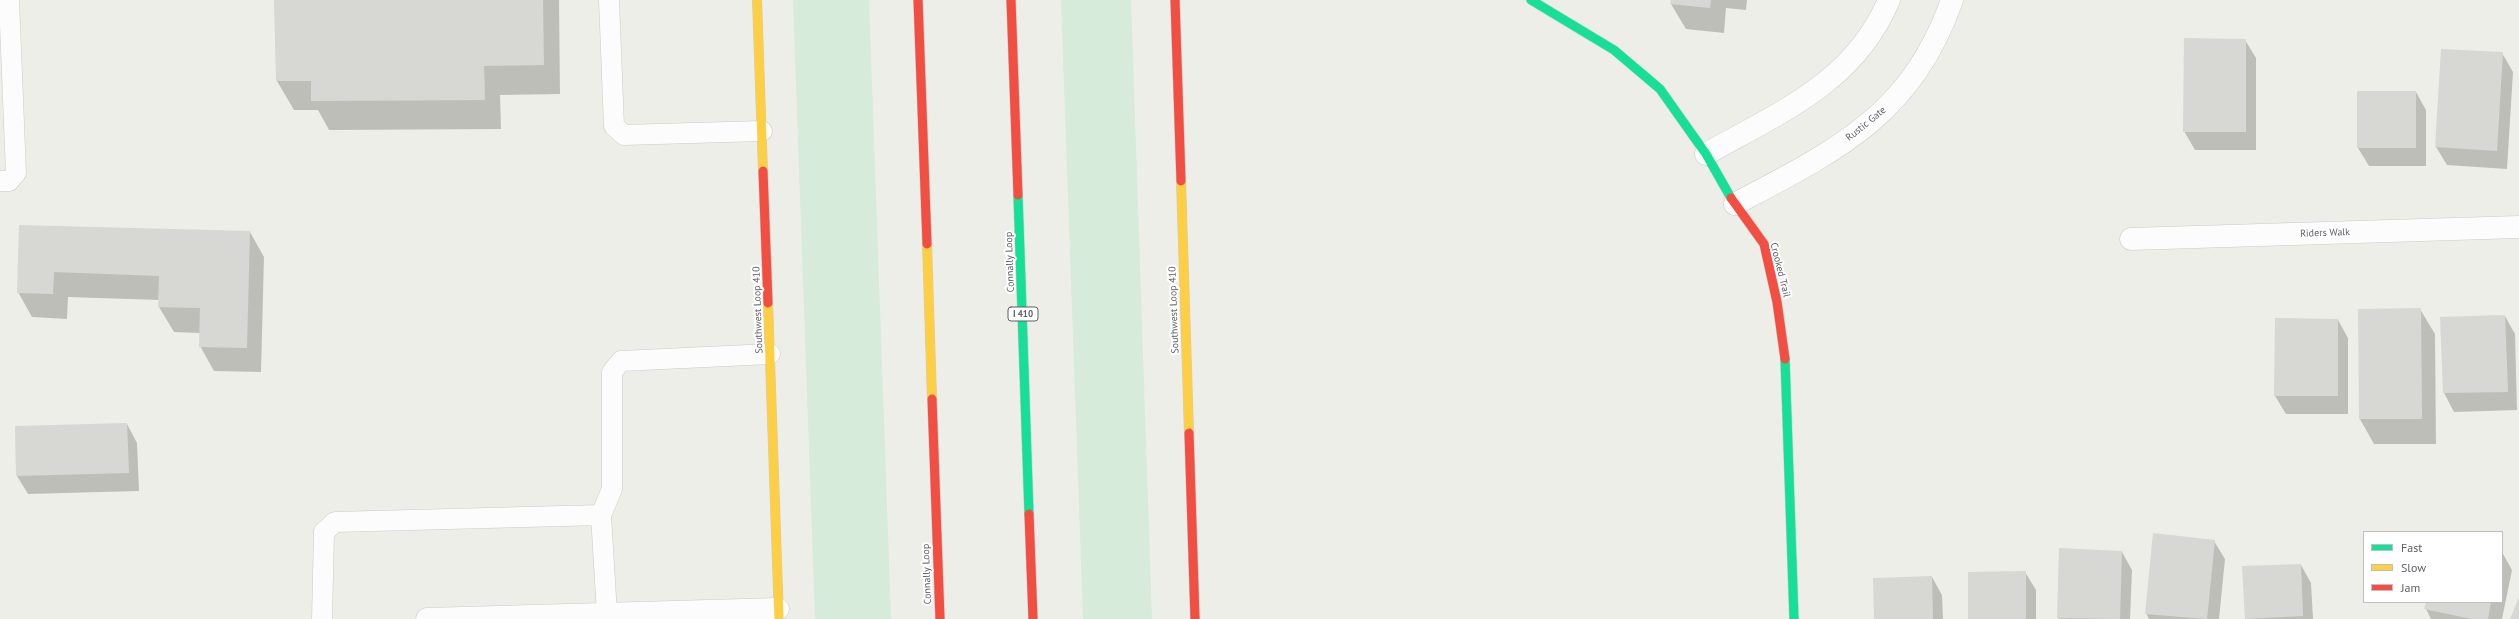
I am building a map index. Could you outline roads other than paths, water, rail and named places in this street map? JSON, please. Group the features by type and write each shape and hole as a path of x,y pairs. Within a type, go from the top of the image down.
{"main road":[{"name":"Southwest Loop 410","path":"757,0 779,614"},
{"name":"Connally Loop","path":"918,0 940,619"},
{"name":"Connally Loop","path":"1011,0 1033,619"},
{"name":"Southwest Loop 410","path":"1174,0 1195,619"},
{"name":"Crooked Trail","path":"1531,0 1614,50 1660,89 1706,154 1735,204 1764,244 1777,302 1786,367 1794,619"}],"street":[{"path":"1706,154 1798,102 1838,73 1866,42 1889,0"},
{"name":"Rustic Gate","path":"1735,204 1829,152 1865,127 1892,104 1915,76 1928,54 1952,0"},
{"name":"Riders Walk","path":"2131,239 2519,227"},
{"path":"427,619 572,617 607,614 779,614"}],"lane":[{"path":"0,181 9,181 16,173 8,0"},
{"path":"609,0 614,126 624,135 762,131"},
{"path":"607,614 601,515 612,489 612,372 621,361 770,354"},
{"path":"322,619 324,532 335,522 601,515"}]}
